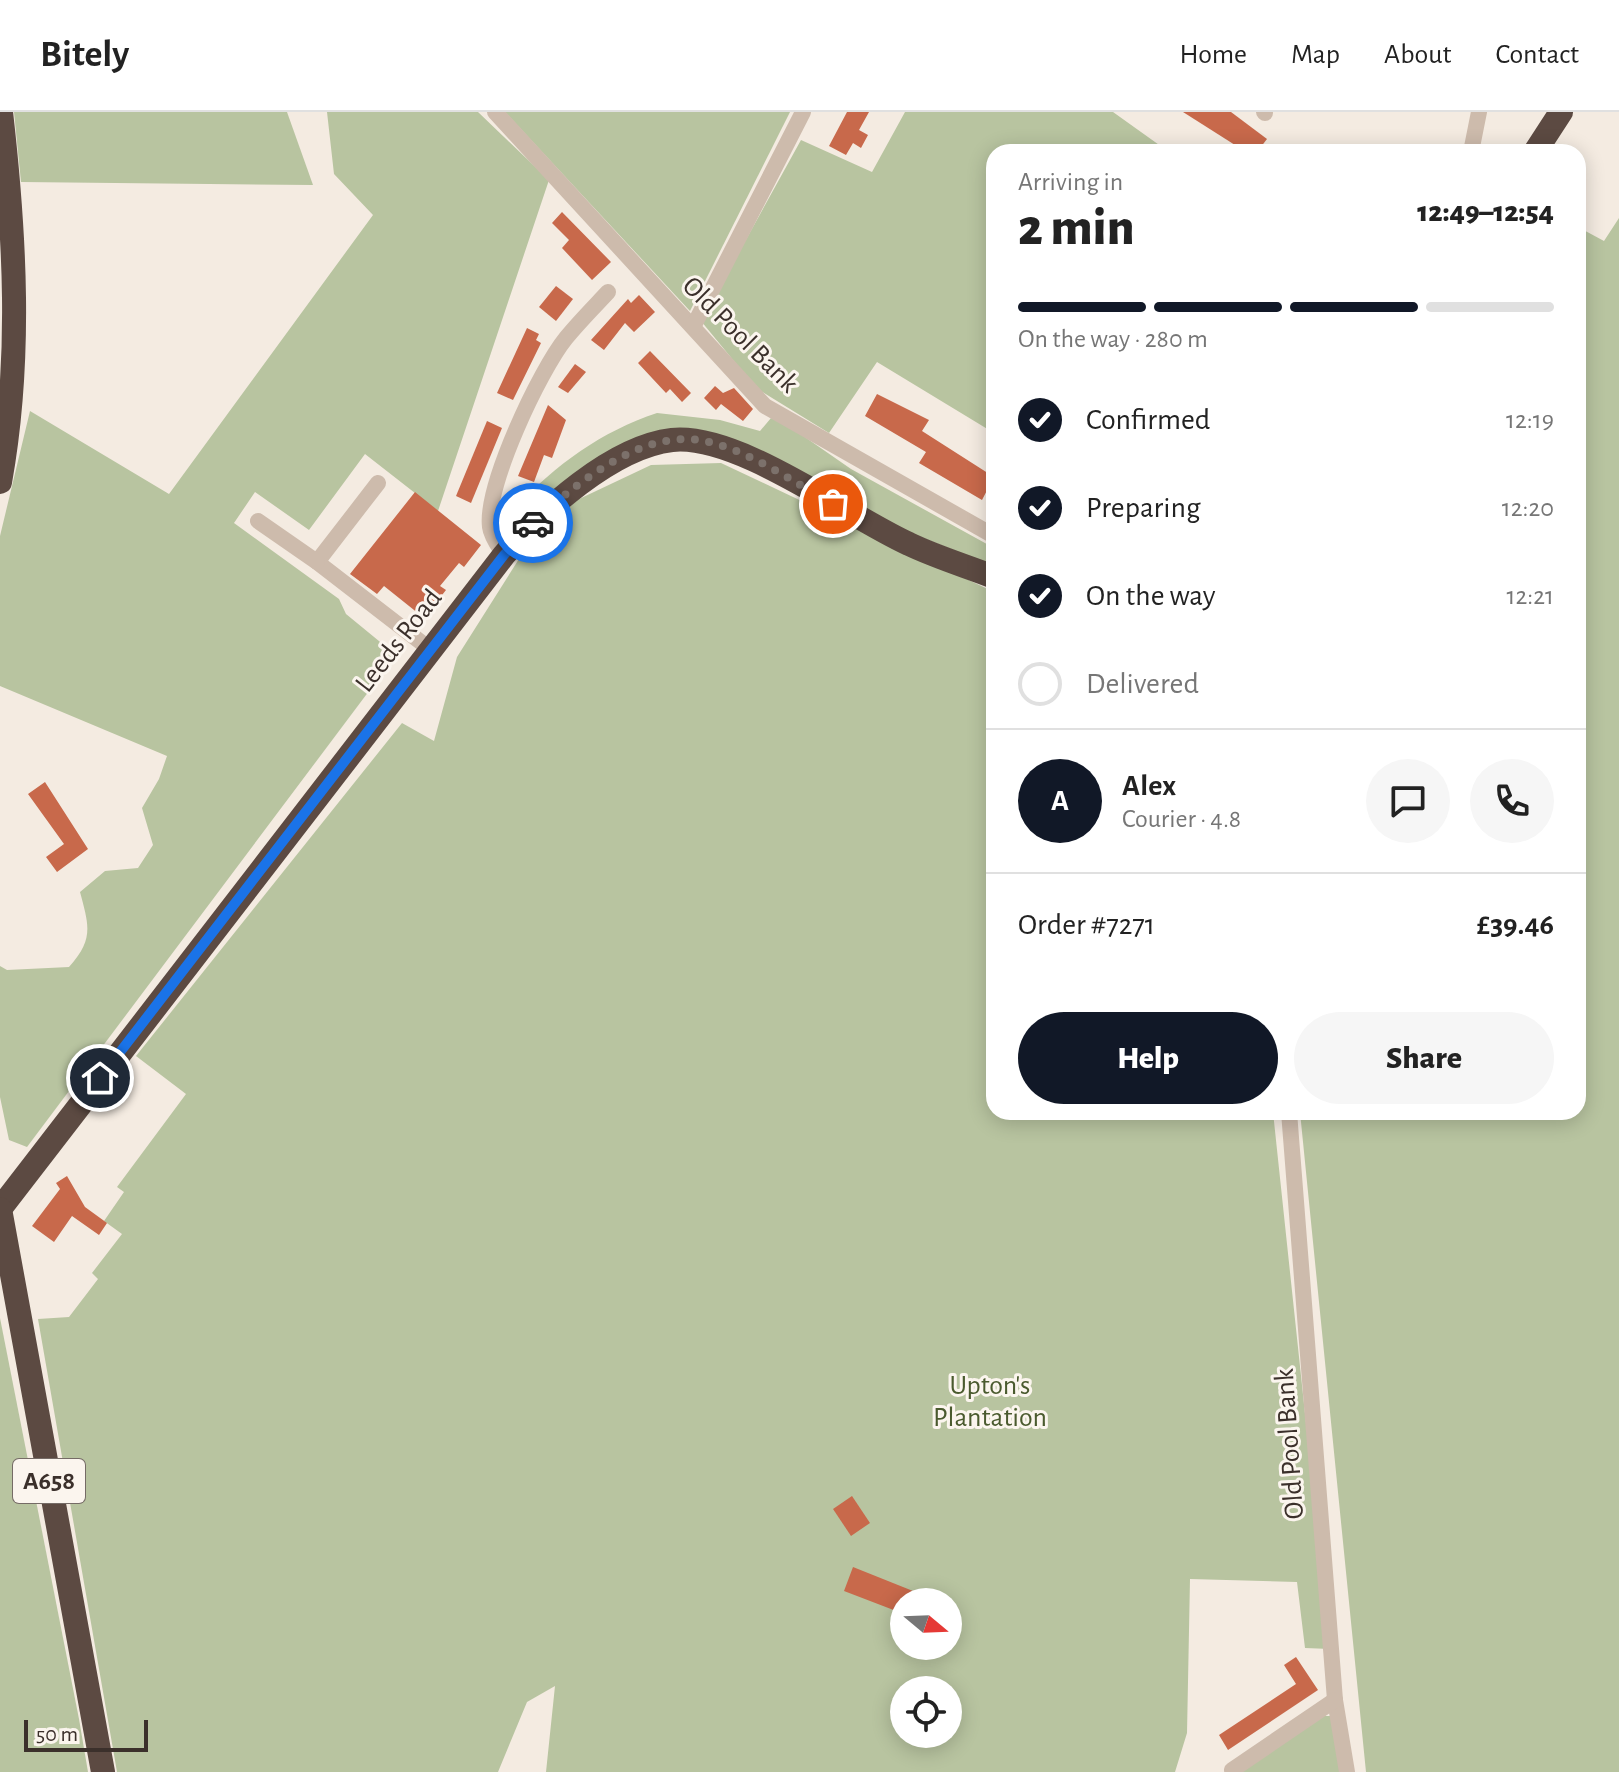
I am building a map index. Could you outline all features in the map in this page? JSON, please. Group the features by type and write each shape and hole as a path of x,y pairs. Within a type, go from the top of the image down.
{"highway":[{"path":"0,482 11,415 14,295 12,227 1,112"},
{"path":"1540,144 1561,112"},
{"name":"Leeds Road","path":"0,1209 504,555 554,503 610,465 670,440 699,440 758,464 909,544 986,574"},
{"name":"A658","path":"0,1209 8,1300 103,1772"}],"street":[{"name":"Old Pool Bank","path":"495,112 765,406 986,531"},
{"path":"693,327 803,112"},
{"path":"1473,144 1479,112"},
{"path":"504,555 490,529 493,493 506,457 537,388 565,339 608,292"},
{"path":"317,562 378,483"},
{"path":"258,521 317,562 431,650"},
{"name":"Old Pool Bank","path":"1290,1120 1335,1700 1347,1772"},
{"path":"1232,1770 1335,1700"}],"green space":[{"path":"14,112 287,112 313,185 21,182"},
{"path":"327,112 478,112 549,180 438,511 365,454 309,530 255,492 234,523 339,599 346,614 396,655 27,1147 9,1140 0,1097 0,966 7,970 69,967 77,957 87,932 80,892 105,871 138,868 153,845 142,808 159,779 167,756 0,686 0,536 30,411 169,494 373,215 334,174"},
{"path":"505,112 790,112 690,311"},
{"path":"905,112 1113,112 1158,144 986,144 986,428 877,362 829,433 756,388 701,321 801,140 872,172"},
{"path":"1619,218 1619,1772 1366,1772 1301,1120 1586,1120 1586,231 1604,241"},
{"path":"657,413 720,420 760,431 771,418 789,426 851,469 986,544 986,563 658,433 527,518 516,507 580,451 637,420"},
{"name":"Upton's Plantation","path":"721,463 986,588 986,1120 1274,1120 1330,1649 1305,1648 1297,1582 1190,1579 1187,1733 1175,1772 546,1772 555,1686 527,1702 498,1772 117,1772 38,1319 69,1317 98,1279 92,1273 122,1234 104,1221 124,1192 117,1187 186,1094 136,1056 402,723 434,741 457,657 524,551 577,500 651,465"},
{"path":"0,1318 79,1719 88,1772 0,1772"},
{"path":"1324,1716 1334,1716 1341,1772 1240,1772"}],"building":[{"path":"847,112 869,112 859,130 868,135 861,148 853,143 846,155 829,146"},
{"path":"1183,112 1231,112 1267,139 1263,144 1233,144"},
{"path":"562,212 611,262 592,280 562,248 569,240 552,223"},
{"path":"556,286 573,299 556,321 539,307"},
{"path":"639,295 655,312 634,332 625,323 604,350 591,340 628,299 631,303"},
{"path":"527,328 539,334 536,340 541,343 513,400 497,393"},
{"path":"650,351 691,393 682,402 670,389 666,393 638,363"},
{"path":"575,364 586,372 568,393 558,387"},
{"path":"715,386 723,393 734,388 753,409 743,421 721,404 716,410 704,398"},
{"path":"877,394 929,420 922,431 986,472 986,492 982,500 919,463 926,452 865,416"},
{"path":"548,405 566,420 552,458 544,455 534,482 518,476"},
{"path":"487,421 502,428 471,503 456,496"},
{"path":"415,492 481,545 464,567 459,563 440,586 446,590 424,618 384,586 377,594 350,574"},
{"path":"45,782 88,849 57,872 46,857 64,844 28,794"},
{"path":"67,1176 85,1207 107,1223 99,1235 72,1216 54,1242 32,1226 60,1189 56,1183"},
{"path":"852,1496 870,1523 851,1536 833,1509"},
{"path":"853,1567 906,1588 890,1588 890,1609 844,1591"},
{"path":"1296,1657 1318,1690 1228,1750 1219,1735 1296,1684 1284,1665"}],"way so far":[{"path":"533,523 554,503 610,465 642,449 670,440 699,440 729,449 833,504"}],"route":[{"path":"100,1078 504,555 533,523"}]}
